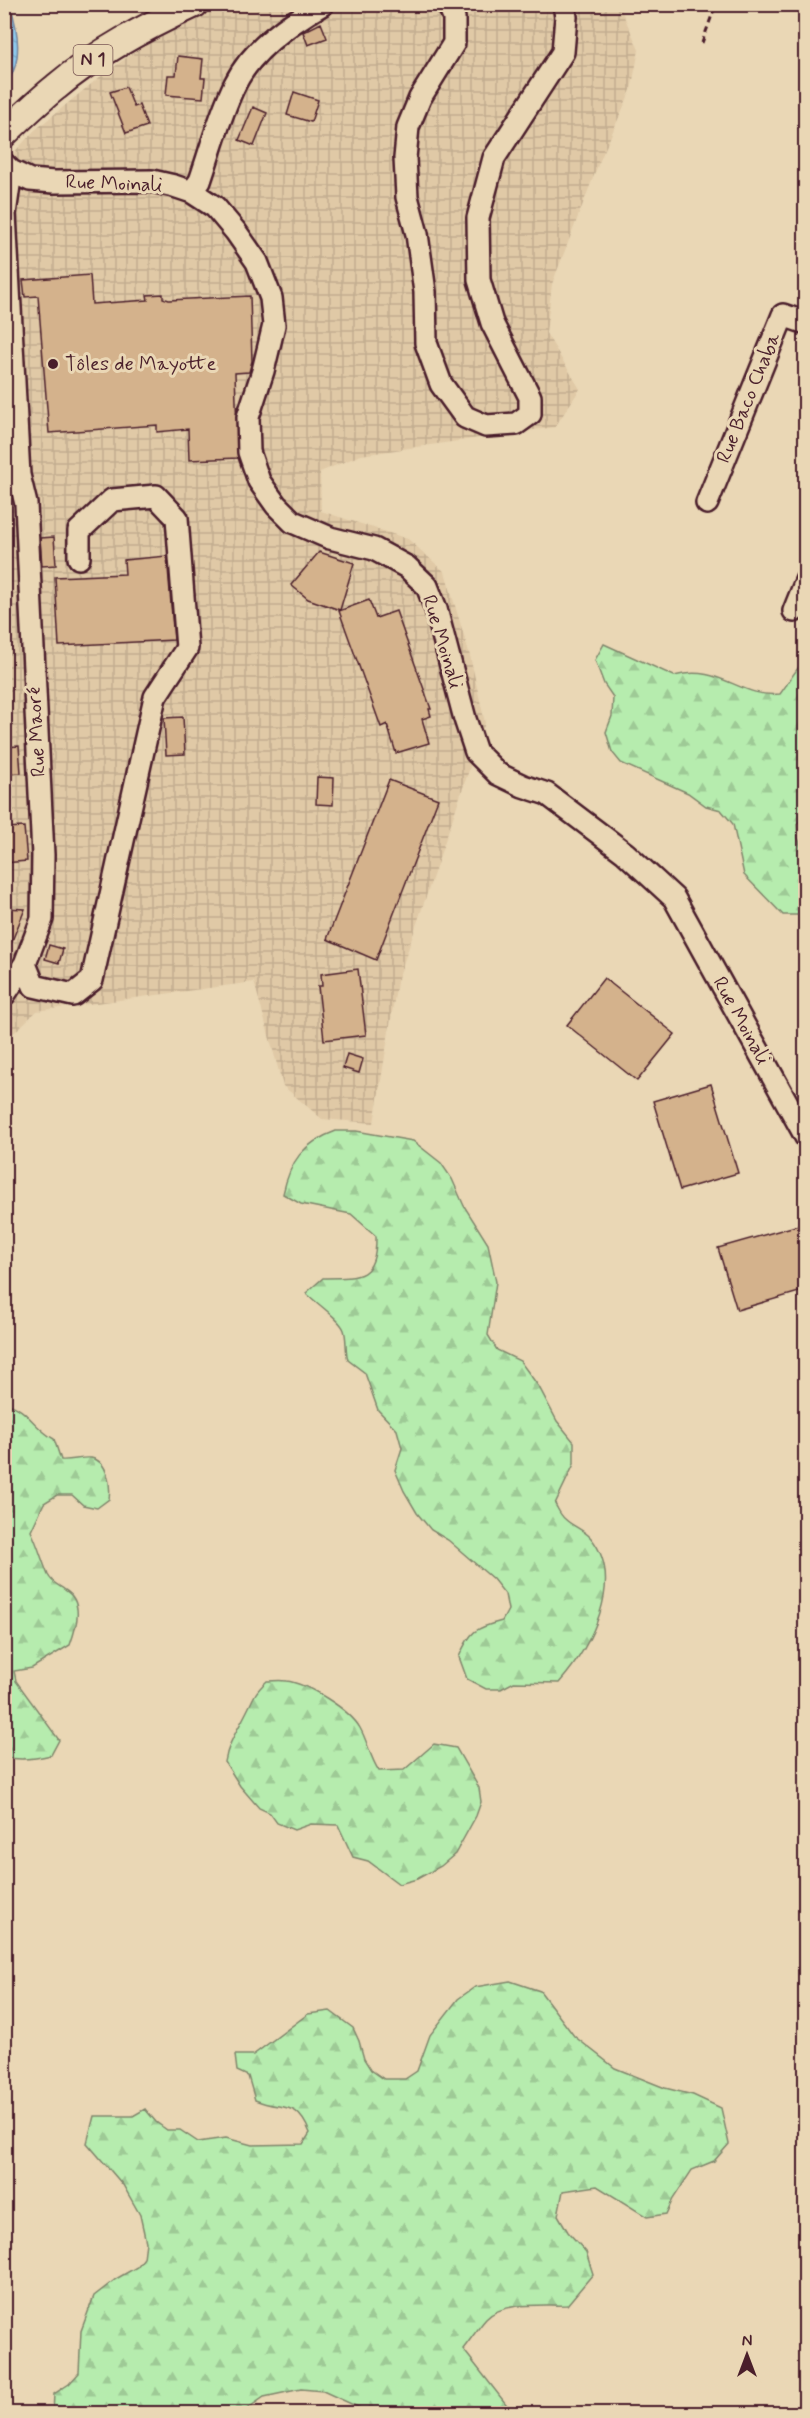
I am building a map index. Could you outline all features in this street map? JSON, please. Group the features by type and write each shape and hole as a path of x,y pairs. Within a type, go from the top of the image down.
{"main road":[{"name":"N 1","path":"4,134 56,86 91,61 195,4"}],"street":[{"path":"192,192 200,181 235,84 251,60 293,22 323,4"},
{"path":"448,4 454,18 454,43 420,98 408,127 405,158 407,197 417,234 425,292 426,343 441,384 465,417 486,426 516,424 530,414 530,397 492,323 485,302 479,280 478,218 494,158 563,52 566,17 564,4"},
{"name":"Rue Moinali","path":"8,167 30,180 54,182 152,181 192,192 215,207 236,232 256,262 271,298 274,325 248,417 249,452 259,481 276,505 293,522 330,538 374,549 407,567 427,586 436,609 476,752 498,774 547,794 625,853 674,898 806,1137"},
{"name":"Rue Maoré","path":"4,995 25,964 42,919 43,855 26,504 12,474 5,214 8,167"},
{"name":"Rue Baco Chaba","path":"707,503 783,315 806,323"},
{"path":"25,964 34,986 73,994 92,980 155,697 187,648 177,518 156,496 112,500 79,531 79,558"},
{"path":"794,611 806,581"}],"path":[{"path":"702,43 716,4"}],"shaded area":[{"path":"227,5 619,5 639,50 631,90 598,165 552,284 546,333 580,389 555,427 361,455 320,472 321,511 408,539 445,572 470,656 485,723 397,982 374,1123 322,1119 283,1086 254,982 37,1011 5,1041 5,162 35,130 101,76 157,36 195,16"}],"green space":[{"path":"604,644 674,676 690,673 704,674 766,694 780,694 805,660 806,812 797,824 798,838 805,858 805,915 783,915 744,875 733,824 721,810 706,806 688,793 621,763 612,752 606,732 612,716 613,697 604,684 595,660"},
{"path":"336,1131 356,1131 413,1141 441,1163 488,1244 496,1282 488,1335 497,1350 520,1361 539,1387 557,1421 574,1442 574,1464 555,1504 563,1517 591,1538 601,1555 605,1574 604,1594 592,1633 582,1652 559,1683 514,1682 501,1689 486,1689 467,1679 459,1657 463,1648 474,1632 502,1621 508,1610 505,1594 493,1579 448,1540 431,1530 417,1513 395,1470 402,1448 397,1430 378,1410 365,1373 348,1360 342,1326 306,1293 323,1278 356,1276 363,1273 373,1261 376,1236 351,1214 301,1204 283,1194 290,1172 300,1155 315,1141"},
{"path":"5,1403 19,1409 54,1439 61,1460 91,1458 97,1460 105,1469 109,1487 109,1499 97,1508 83,1505 72,1495 57,1495 44,1503 31,1531 48,1575 53,1582 71,1595 77,1608 77,1616 70,1645 32,1668 14,1671 16,1681 59,1740 51,1755 28,1759 5,1757"},
{"path":"267,1681 284,1681 305,1687 347,1713 360,1728 379,1771 404,1770 434,1744 456,1748 479,1788 481,1802 455,1854 441,1866 417,1879 399,1884 368,1861 353,1857 338,1825 311,1824 294,1830 277,1823 270,1813 259,1808 240,1786 225,1762 231,1743 254,1696"},
{"path":"510,1981 540,1991 574,2036 615,2068 665,2088 693,2095 721,2108 729,2144 714,2161 692,2170 666,2214 647,2217 597,2186 563,2191 558,2215 568,2232 586,2252 593,2274 567,2305 513,2307 493,2313 483,2322 463,2349 513,2413 371,2413 323,2391 301,2389 264,2397 241,2413 53,2413 54,2394 69,2384 79,2373 81,2331 94,2296 137,2267 144,2258 146,2242 140,2215 123,2185 87,2143 94,2116 133,2116 145,2109 156,2122 167,2130 180,2130 198,2142 226,2138 252,2145 303,2144 310,2133 305,2122 294,2110 255,2100 248,2076 237,2071 235,2055 253,2055 308,2014 330,2011 353,2028 364,2059 371,2070 384,2079 405,2079 417,2071 430,2035 458,1999 475,1987"}],"water":[{"path":"5,4 10,5 13,14 18,46 15,67 5,84"}],"building":[{"path":"321,23 327,38 308,45 303,32"},
{"path":"178,56 203,59 201,78 205,78 203,98 166,95 168,75 176,75"},
{"path":"126,87 134,107 139,105 147,126 126,133 110,92"},
{"path":"294,92 318,100 311,122 287,115"},
{"path":"253,107 267,113 254,146 239,140"},
{"path":"90,275 92,304 148,300 147,295 163,294 163,298 169,300 250,296 252,361 249,372 235,373 238,458 189,460 188,429 157,432 157,425 49,433 38,296 25,297 23,280"},
{"path":"54,537 56,565 42,566 40,538"},
{"path":"319,552 354,563 340,610 308,599 291,585"},
{"path":"167,556 174,640 59,646 55,577 125,574 124,560"},
{"path":"369,600 376,618 396,611 431,709 429,709 431,716 422,719 429,743 396,753 387,724 381,727 339,611"},
{"path":"183,717 185,754 166,755 164,718"},
{"path":"19,746 21,773 4,774 4,747"},
{"path":"317,777 334,778 333,805 316,804"},
{"path":"389,780 438,799 376,960 327,939"},
{"path":"24,827 27,861 4,863 4,828"},
{"path":"4,908 25,909 5,958 4,958"},
{"path":"49,945 63,949 59,963 45,959"},
{"path":"358,969 366,1035 324,1040 318,986 322,986 321,974"},
{"path":"604,978 675,1034 637,1081 567,1025"},
{"path":"347,1054 363,1059 359,1073 343,1068"},
{"path":"711,1084 738,1173 680,1190 653,1101"},
{"path":"806,1223 806,1290 737,1310 718,1248"}],"place":[{"name":"Tôles de Mayotte","path":"53,364"}]}
